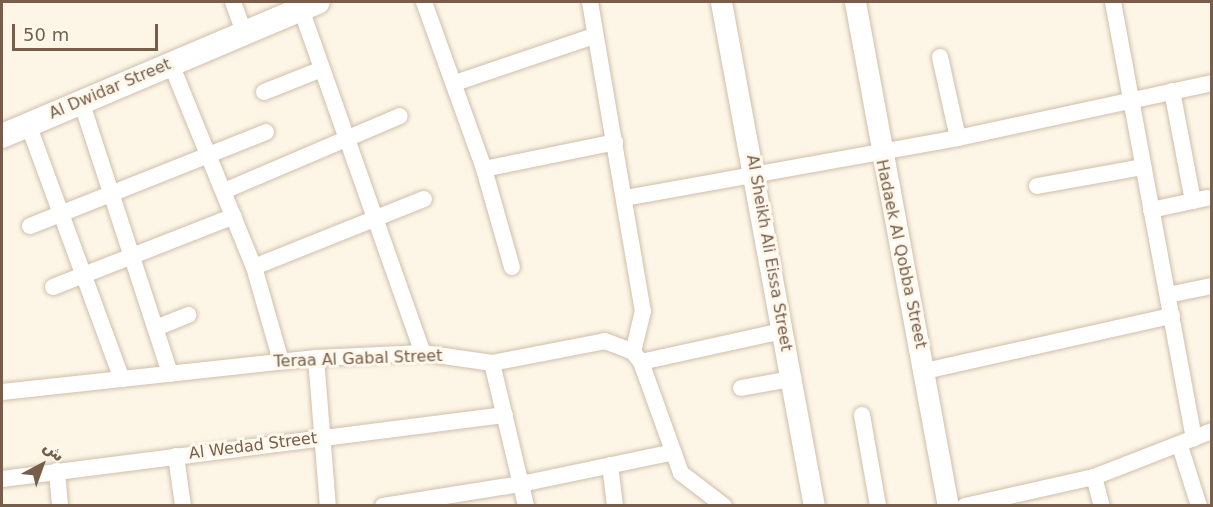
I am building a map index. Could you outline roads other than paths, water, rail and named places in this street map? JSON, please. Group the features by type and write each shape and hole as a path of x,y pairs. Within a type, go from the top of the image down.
{"main road":[{"name":"Al Dwidar Street","path":"2,136 310,5"}],"street":[{"path":"233,2 244,32"},
{"path":"424,2 484,169 512,267"},
{"path":"590,2 594,36 625,198 643,311 637,357 669,453 698,498 724,506"},
{"name":"Al Sheikh Ali Eissa Street","path":"721,2 755,175 814,506"},
{"name":"Hadaek Al Qobba Street","path":"855,2 880,151 925,371 948,506"},
{"path":"1113,2 1172,316 1187,442 1199,506"},
{"path":"310,5 322,69 378,219 423,353"},
{"path":"455,83 594,36"},
{"path":"940,57 958,138"},
{"path":"171,64 254,267 281,361"},
{"path":"264,92 322,69"},
{"path":"625,198 958,138 1212,83"},
{"path":"1151,210 1200,199 1172,92"},
{"path":"81,101 170,374"},
{"path":"224,191 400,116"},
{"path":"28,124 122,379"},
{"path":"30,226 266,132"},
{"path":"484,169 615,142"},
{"path":"1037,186 1143,167"},
{"path":"254,267 424,199"},
{"path":"53,287 234,216"},
{"path":"1167,295 1212,286"},
{"path":"156,328 189,315"},
{"path":"925,371 1172,316"},
{"path":"637,357 782,331"},
{"name":"Teraa Al Gabal Street","path":"2,392 316,358 423,353 492,363 605,341 637,357"},
{"path":"316,358 328,506"},
{"path":"492,363 526,506"},
{"path":"741,388 791,379"},
{"name":"Al Wedad Street","path":"2,479 505,415"},
{"path":"862,415 878,506"},
{"path":"965,506 1094,477 1212,431"},
{"path":"383,506 468,499 521,484 669,453"},
{"path":"176,456 183,506"},
{"path":"610,465 615,506"},
{"path":"57,471 60,506"},
{"path":"1094,477 1102,506"}]}
